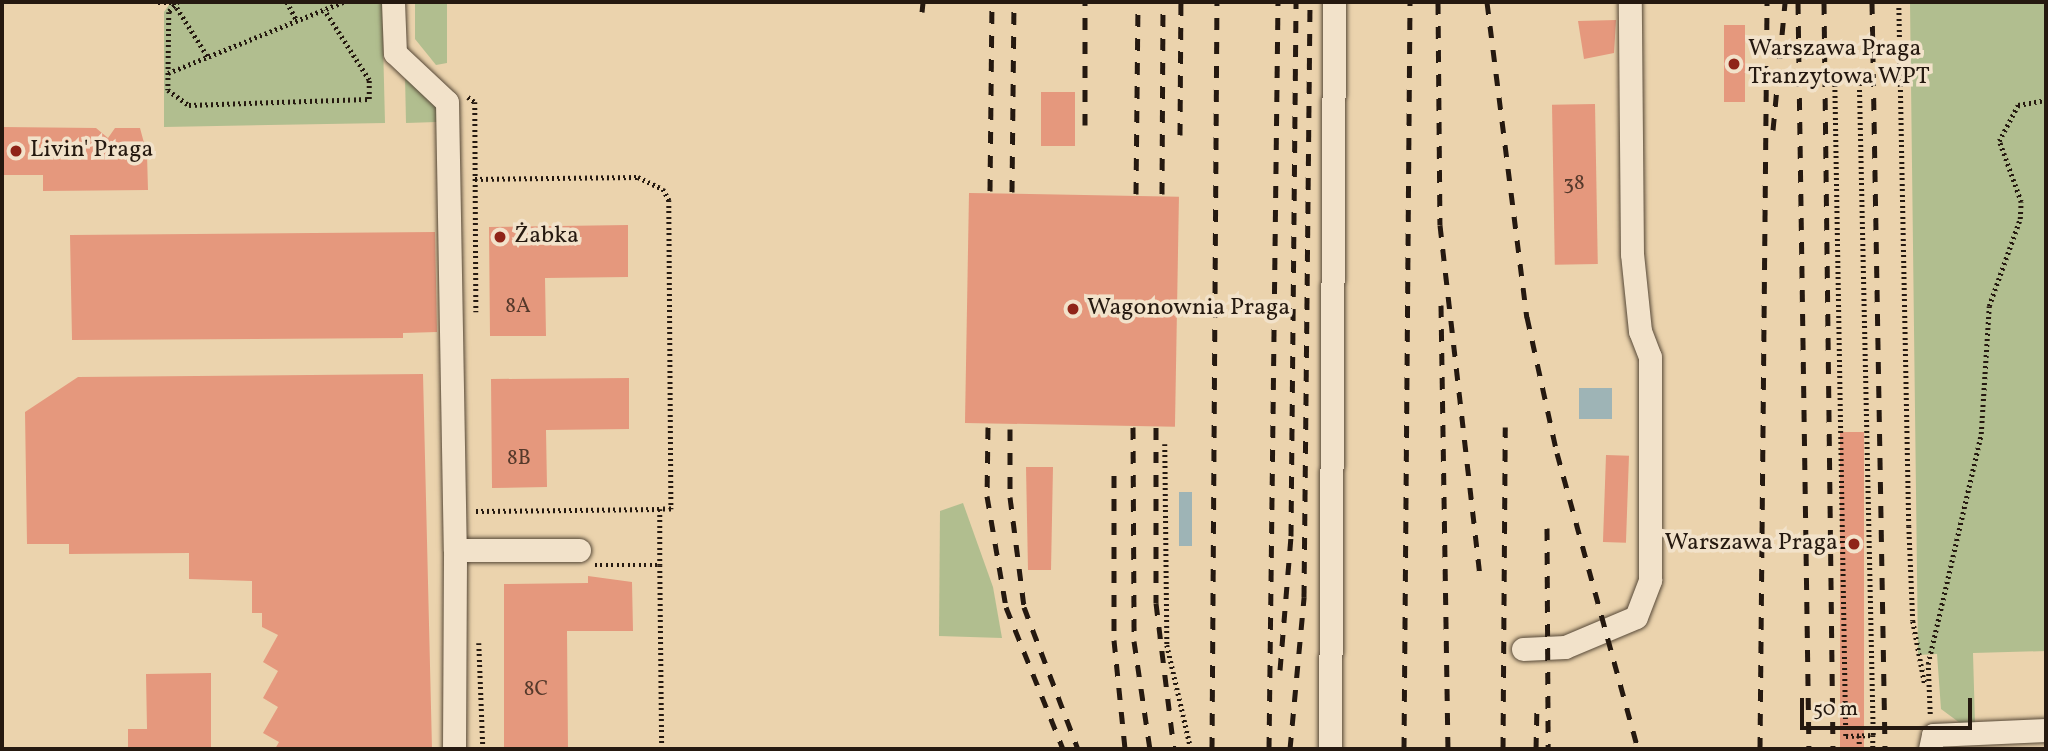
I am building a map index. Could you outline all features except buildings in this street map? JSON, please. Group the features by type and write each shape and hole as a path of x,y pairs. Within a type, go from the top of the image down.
{"street":[{"path":"393,2 395,53 447,103 456,550 454,749"},
{"path":"1329,749 1334,2"},
{"path":"1523,649 1564,647 1636,617 1650,580 1650,357 1640,331 1632,254 1630,2"},
{"path":"456,550 580,557"},
{"path":"1932,742 1990,732 2046,730"}],"path":[{"path":"287,2 297,21"},
{"path":"168,73 343,2"},
{"path":"1899,2 1913,621 1932,742"},
{"path":"158,3 176,3"},
{"path":"176,3 168,90 189,105 369,99 369,80 324,10"},
{"path":"176,3 208,57"},
{"path":"1859,78 1873,749"},
{"path":"1835,79 1846,736 1873,735"},
{"path":"1925,685 1981,434 1989,306 2020,219 2021,202 1999,141 2018,105 2046,100"},
{"path":"450,179 638,177 663,189 669,200 671,509 476,511"},
{"path":"1165,444 1167,645 1191,749"},
{"path":"660,509 662,749"},
{"path":"580,557 660,565"},
{"path":"1859,736 1860,749"}],"green space":[{"path":"171,2 382,2 385,123 164,127 164,12"},
{"path":"415,2 447,2 447,63 436,65 415,39"},
{"path":"1910,2 2046,2 2046,651 1973,653 1975,724 1964,726 1941,709 1937,654 1918,655"},
{"path":"405,75 437,103 437,122 406,123"},
{"path":"963,503 993,587 1002,638 939,636 940,511"}],"shaded area":[{"path":"1579,388 1612,388 1612,419 1579,419"},
{"path":"1179,492 1192,492 1192,546 1179,546"}],"railway":[{"path":"922,12 923,2"},
{"path":"990,191 992,2"},
{"path":"1012,192 1014,2"},
{"path":"1085,2 1085,125"},
{"path":"1136,194 1138,2"},
{"path":"1162,194 1163,2"},
{"path":"1180,135 1181,2"},
{"path":"1212,749 1217,2"},
{"path":"1269,749 1278,2"},
{"path":"1280,670 1291,536 1296,2"},
{"path":"1290,749 1304,597 1310,2"},
{"path":"1404,749 1410,2"},
{"path":"1438,2 1440,225 1480,575"},
{"path":"1487,2 1527,317 1557,453 1638,749"},
{"path":"1760,749 1767,2"},
{"path":"1773,130 1785,2"},
{"path":"1798,2 1809,749"},
{"path":"1824,2 1833,749"},
{"path":"1872,2 1885,749"},
{"path":"1441,305 1448,749"},
{"path":"988,427 987,496 1006,607 1063,749"},
{"path":"1133,427 1134,641 1150,749"},
{"path":"1156,427 1156,603 1174,749"},
{"path":"1503,749 1505,427"},
{"path":"1010,429 1010,497 1024,607 1078,749"},
{"path":"1114,475 1114,640 1125,749"},
{"path":"1547,528 1548,749"},
{"path":"1536,749 1537,705"}],"place":[{"name":"Warszawa Praga Tranzytowa WPT","path":"1734,64"},
{"name":"Livin' Praga","path":"16,151"},
{"name":"Żabka","path":"500,237"},
{"name":"Wagonownia Praga","path":"1073,309"},
{"name":"Warszawa Praga","path":"1854,544"}]}
